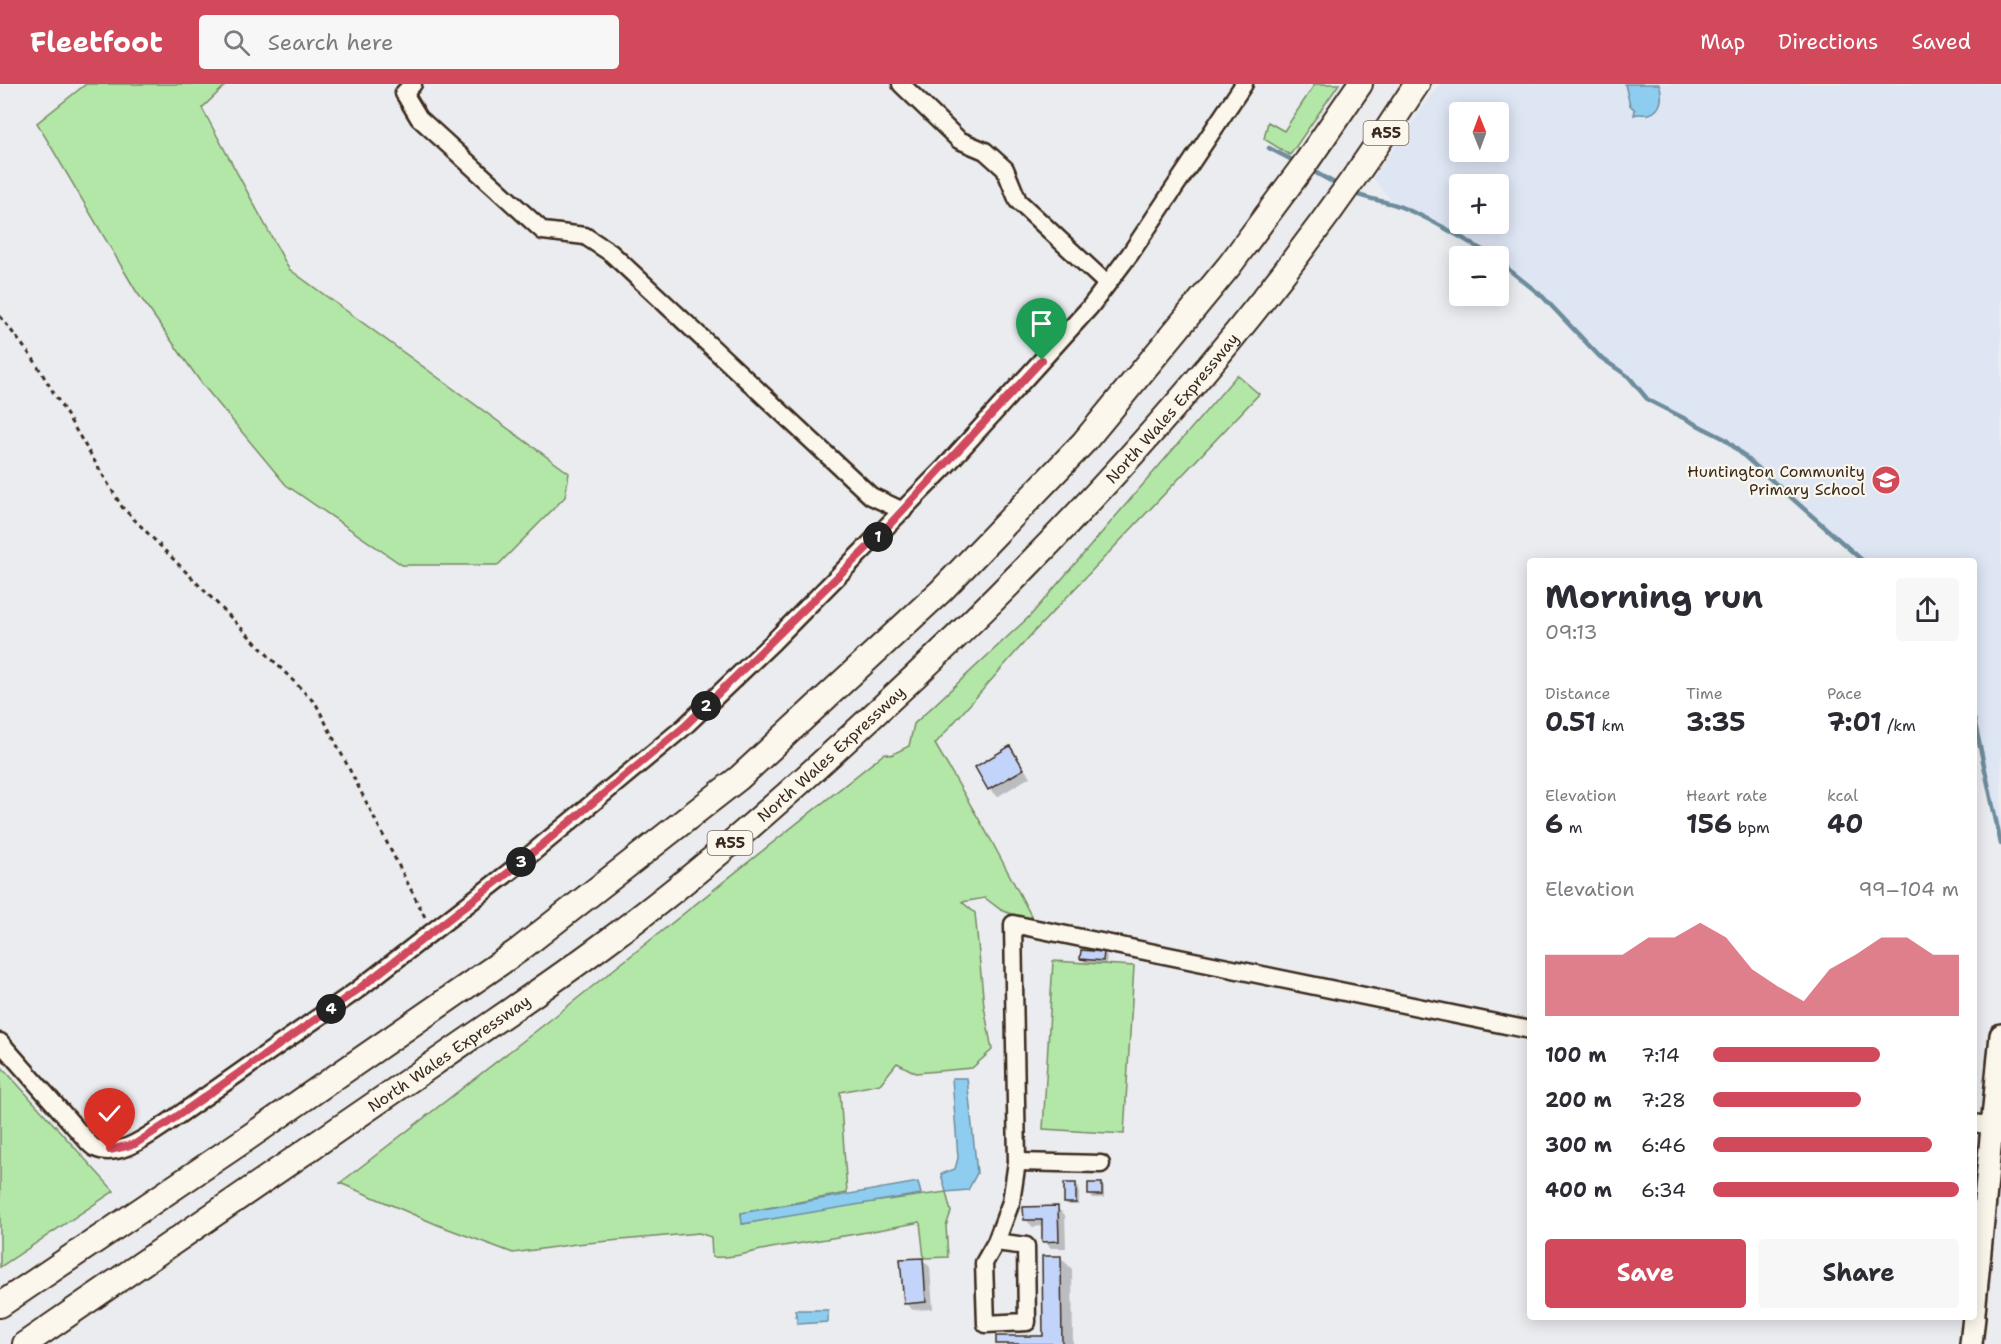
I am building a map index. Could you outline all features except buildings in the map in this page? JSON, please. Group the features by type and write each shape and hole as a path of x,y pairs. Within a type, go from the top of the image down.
{"highway":[{"name":"A55","path":"0,1305 246,1139 519,950 739,778 941,591 1084,441 1229,266 1285,192 1360,84"},
{"name":"North Wales Expressway","path":"25,1344 270,1178 606,944 776,807 979,618 1136,452 1261,302 1352,181 1417,84"}],"main road":[{"path":"1977,1251 1983,1124 2001,1035"},
{"path":"1971,1344 1973,1320"}],"lane":[{"path":"413,84 404,93 419,118 543,231 585,236 611,253 871,496 903,511"},
{"path":"901,84 959,140 985,150 1005,169 1018,201 1107,284"},
{"path":"0,1042 95,1148 110,1150 135,1144 337,1005 432,932 684,727 903,511 1060,340 1107,284 1244,84"},
{"path":"996,1242 1026,1246 1028,1322 986,1324 984,1263 996,1242 1011,1202 1017,1162 1013,924 1527,1029"},
{"path":"1017,1162 1101,1164"}],"path":[{"path":"0,316 34,360 122,507 316,704 432,932"}],"shaded area":[{"name":"Huntington Community Primary School","path":"1440,84 2001,84 2001,845 1977,733 1977,558 1860,558 1725,439 1648,400 1629,377 1600,357 1542,296 1509,269 1509,246 1475,246 1454,234 1509,234 1509,174 1449,174 1449,231 1394,204 1373,178"}],"green space":[{"path":"86,84 227,84 202,108 289,269 569,473 565,497 498,565 402,565 286,485 202,384 136,291 37,123"},
{"path":"1315,84 1339,84 1290,155 1264,139 1268,122 1284,131"},
{"path":"1237,375 1259,394 1030,636 935,744 991,840 1035,923 1001,910 985,898 962,902 975,913 984,1006 992,1050 972,1068 916,1073 897,1063 880,1084 840,1092 847,1193 741,1213 743,1224 821,1209 946,1192 951,1212 946,1226 948,1257 924,1258 920,1222 729,1257 712,1257 711,1237 699,1233 576,1244 513,1253 438,1225 340,1183 554,1017 885,753 891,755 909,746 914,724 1031,615"},
{"path":"1053,961 1134,966 1124,1134 1043,1129"},
{"path":"0,1065 114,1191 0,1267"}],"water":[{"path":"1625,84 1659,84 1661,97 1657,109 1649,114 1634,115 1635,110 1630,105"},
{"path":"952,1078 967,1078 977,1173 968,1190 946,1192 941,1174 955,1169 958,1158"},
{"path":"918,1182 921,1194 742,1224 741,1213"},
{"path":"795,1310 828,1310 828,1322 798,1324"}],"waterway":[{"path":"1269,148 1296,162"},
{"path":"1309,169 1338,185"},
{"path":"1351,192 1409,210 1475,246"},
{"path":"1509,270 1542,296 1600,357 1629,377 1648,400 1725,439 1860,558"},
{"path":"1977,733 2001,844"}],"place":[{"name":"Huntington Community Primary School","path":"1886,480"}],"route":[{"path":"110,1150 135,1144 166,1124 356,991 513,869 684,727 877,538 1042,360"}]}
